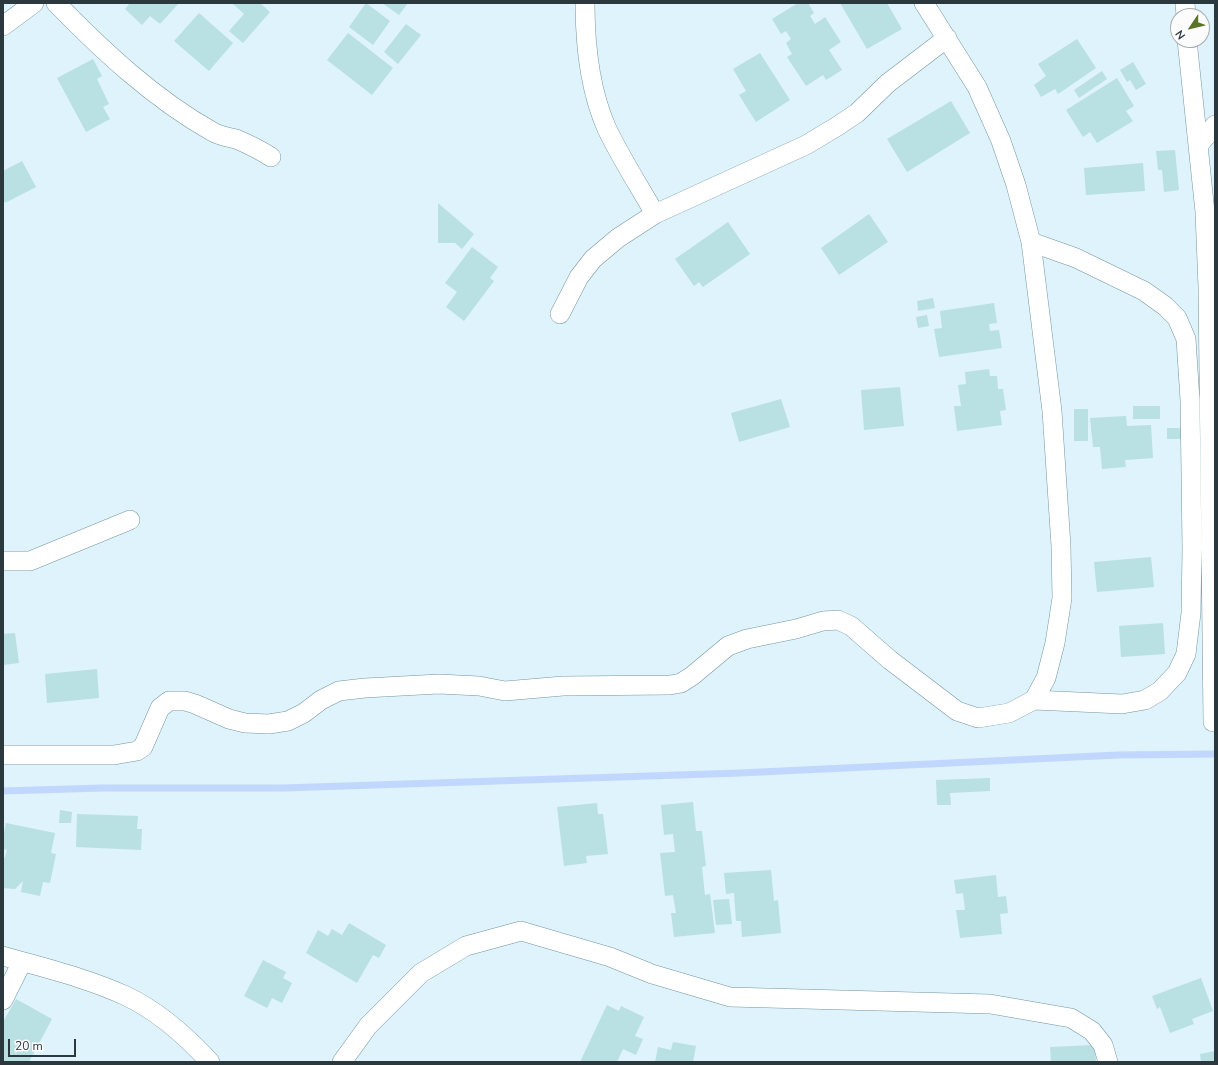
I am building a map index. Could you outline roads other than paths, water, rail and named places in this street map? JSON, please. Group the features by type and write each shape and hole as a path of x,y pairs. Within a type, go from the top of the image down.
{"street":[{"path":"3,26 34,3"},
{"path":"56,3 92,40 126,70 187,116 215,134 243,142 271,157"},
{"path":"585,3 588,48 595,90 600,109 607,128 655,214"},
{"path":"924,3 977,87 1001,141 1016,184 1032,242 1052,411 1061,530 1062,598 1055,643 1046,678 1034,700"},
{"path":"560,314 579,277 593,259 618,238 655,214 806,145 836,128 857,113 888,83 947,38"},
{"path":"1188,48 1205,212 1208,287 1213,722"},
{"path":"1198,146 1215,125"},
{"path":"3,755 114,755 137,751 143,747 160,708 168,701 185,701 229,719 244,723 269,724 288,721 304,713 321,700 339,691 352,689 439,684 479,686 505,691 564,686 670,685 681,683 692,676 711,658 728,646 747,639 796,629 824,621 838,620 851,626 890,660 956,711 978,718 1009,714 1034,700 1122,704 1145,700 1160,691 1177,673 1186,654 1191,613 1192,542 1190,400 1186,339 1177,318 1166,306 1144,291 1076,258 1032,242"},
{"path":"3,561 30,562 130,520"},
{"path":"342,1062 368,1026 421,973 466,946 521,931 610,956 652,974 730,997 990,1004 1070,1018 1092,1031 1103,1045 1108,1062"},
{"path":"3,956 94,984 126,996 146,1007 168,1023 210,1062"},
{"path":"3,1000 22,962"}],"waterway":[{"path":"3,791 102,788 283,788 740,773 1118,755 1215,754"}]}
